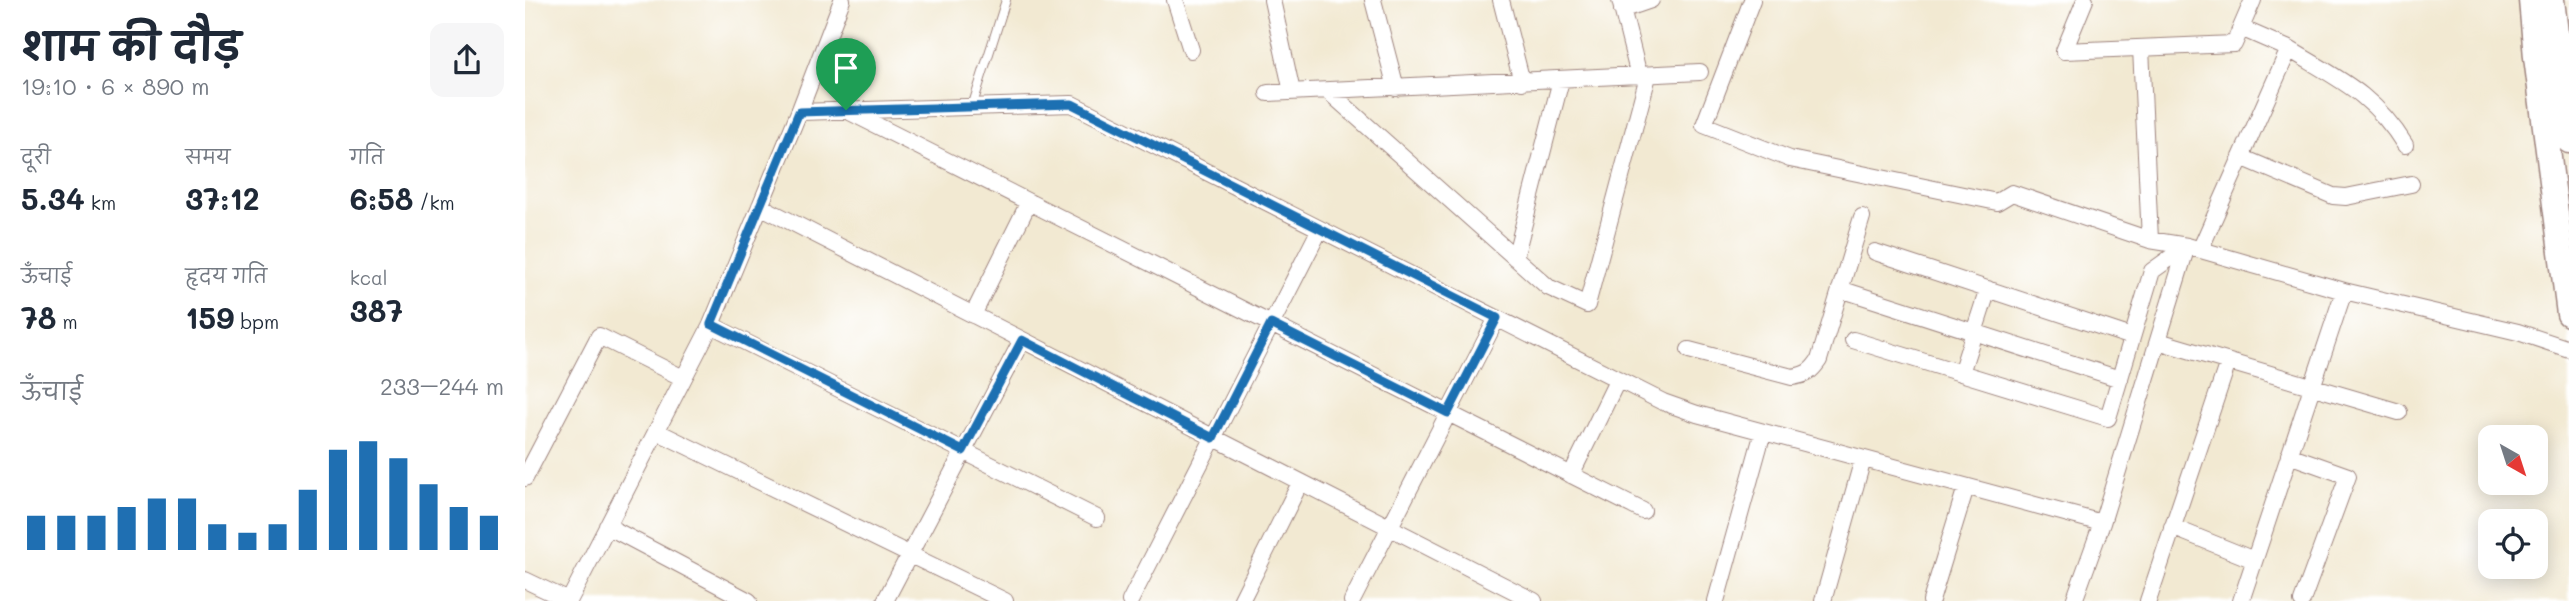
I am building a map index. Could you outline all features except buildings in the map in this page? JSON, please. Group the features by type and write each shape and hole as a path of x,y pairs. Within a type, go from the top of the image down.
{"main road":[{"path":"2531,0 2569,314"},
{"path":"2552,0 2569,141"}],"street":[{"path":"525,580 569,601 711,324 799,112 842,0"},
{"path":"1175,0 1191,50"},
{"path":"1272,0 1292,92"},
{"path":"1373,0 1397,88"},
{"path":"1500,0 1522,82"},
{"path":"1328,91 1548,287 1587,305 1644,76 1621,5 1651,0"},
{"path":"1752,0 1704,125 1790,159 1997,202 2012,193 2150,240 2194,248 2344,291 2518,332 2569,349"},
{"path":"2085,0 2064,51 2234,44 2253,0"},
{"path":"2241,28 2289,49 2371,101 2393,125 2405,145"},
{"path":"2141,48 2150,240"},
{"path":"2080,599 2158,341 2194,248 2241,157 2289,49"},
{"path":"1268,93 1700,72"},
{"path":"1515,258 1561,80"},
{"path":"799,112 1072,104 1674,406 2102,523"},
{"path":"846,110 1643,511"},
{"path":"2241,157 2333,196 2346,197 2411,184"},
{"path":"973,315 1029,202"},
{"path":"760,206 1534,601"},
{"path":"1689,350 1792,377 1806,375 1813,370 1819,360 1861,217"},
{"path":"1130,601 1320,229"},
{"path":"1853,340 2108,418 2152,271 2194,248"},
{"path":"1875,252 2132,337"},
{"path":"1840,289 2120,379"},
{"path":"1961,373 1988,289"},
{"path":"2241,601 2344,291"},
{"path":"1352,601 1497,318"},
{"path":"711,324 1097,518"},
{"path":"525,478 599,336 683,378"},
{"path":"885,601 1022,340"},
{"path":"2158,341 2399,412"},
{"path":"2148,601 2228,362"},
{"path":"1571,475 1618,379"},
{"path":"656,431 1005,601"},
{"path":"1716,601 1763,432"},
{"path":"2289,455 2348,476 2302,601"},
{"path":"1823,601 1863,459"},
{"path":"1241,601 1300,483"},
{"path":"1931,601 1966,486"},
{"path":"607,526 748,601"},
{"path":"2172,527 2254,560"}],"lane":[{"path":"972,107 1006,0"}],"route":[{"path":"1072,104 1497,318 1448,413 1271,324 1213,438 1022,340 963,451 711,324 799,112 846,110 1072,104"}]}
